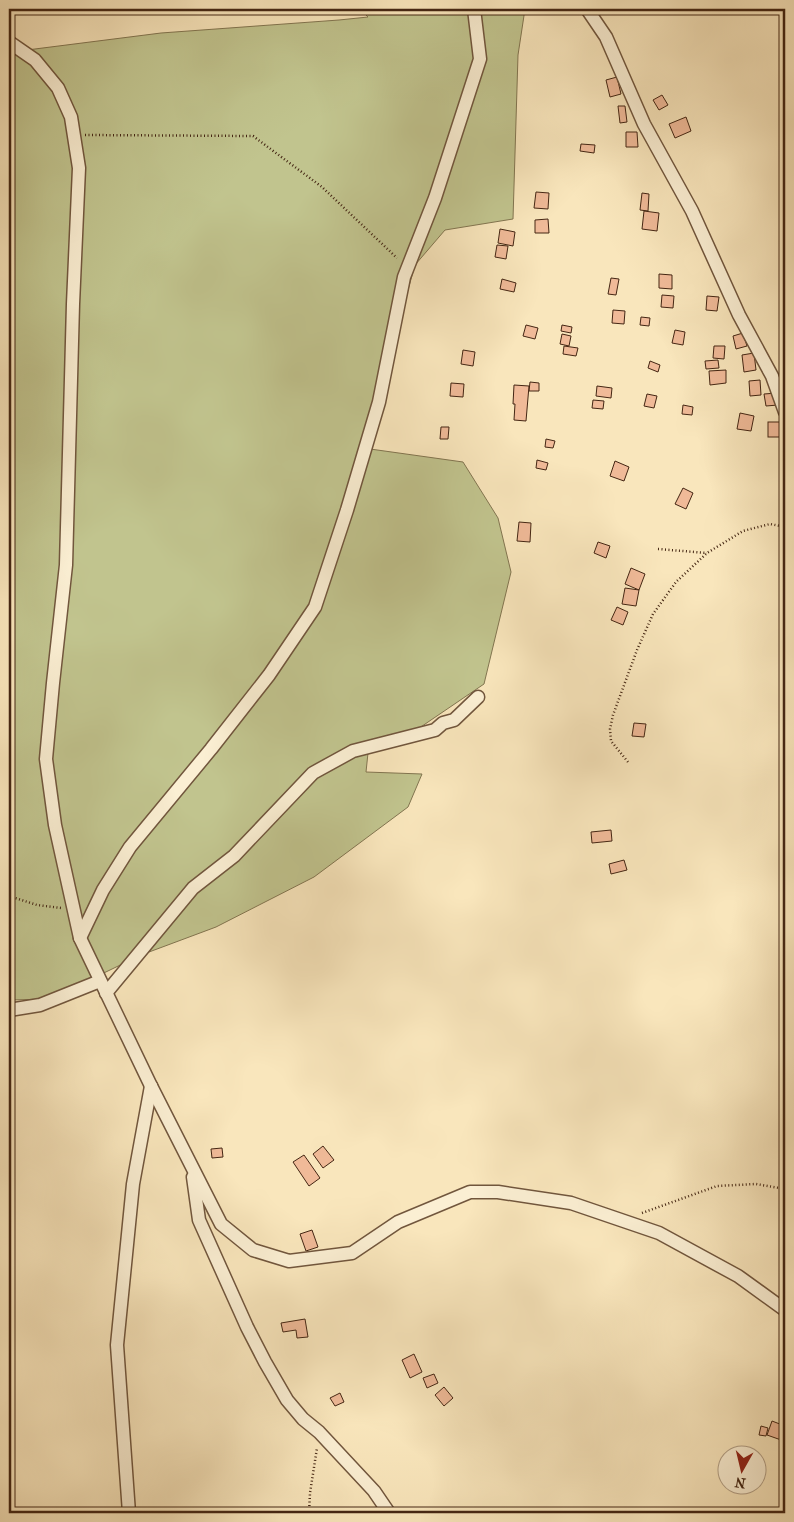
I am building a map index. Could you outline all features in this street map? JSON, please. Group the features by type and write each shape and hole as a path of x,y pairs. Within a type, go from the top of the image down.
{"street":[{"path":"80,938 103,890 130,847 269,675 315,607 347,510 379,402 404,277 435,198 480,59 474,9"},
{"path":"587,9 606,38 644,124 692,211 739,314 772,376 785,412"},
{"path":"9,42 35,60 58,88 71,117 80,168 73,304 66,565 46,759 55,825 80,938 151,1086 221,1224 253,1250 289,1261 352,1253 398,1222 470,1192 498,1192 571,1203 659,1233 738,1276 785,1310"},
{"path":"106,993 193,888 234,856 313,773 353,751 435,730 443,723 454,720 478,698"},
{"path":"9,1010 40,1005 100,981"},
{"path":"129,1513 117,1345 132,1184 151,1086"},
{"path":"191,1166 199,1220 247,1327 265,1362 287,1400 374,1492 389,1513"}],"path":[{"path":"74,135 253,136 322,187 408,269"},
{"path":"628,762 611,741 610,729 620,696 653,614 676,582 706,553 743,531 770,524 785,527"},
{"path":"658,549 706,553"},
{"path":"9,896 36,906 74,909"},
{"path":"621,1220 718,1186 756,1184 785,1189"},
{"path":"309,1513 319,1432"}],"green space":[{"path":"360,9 525,9 518,55 513,219 445,230 415,265 363,448 463,462 498,518 511,572 484,684 406,737 368,753 366,772 422,774 408,807 314,877 216,927 141,955 50,999 9,1000 9,38 27,50 161,33 368,17"}],"building":[{"path":"617,77 621,94 610,97 606,80"},
{"path":"662,95 668,105 659,110 653,100"},
{"path":"618,106 625,106 627,122 620,123"},
{"path":"686,117 691,131 675,138 669,124"},
{"path":"626,132 637,132 638,147 626,147"},
{"path":"581,144 595,145 594,153 580,151"},
{"path":"536,192 549,193 548,209 534,208"},
{"path":"642,193 649,194 648,211 640,210"},
{"path":"644,211 659,213 657,231 642,229"},
{"path":"548,219 549,233 535,233 535,220"},
{"path":"500,229 515,232 513,246 498,243"},
{"path":"497,245 508,246 506,259 495,257"},
{"path":"659,274 672,275 672,289 659,288"},
{"path":"611,278 619,279 616,295 608,294"},
{"path":"502,279 516,283 514,292 500,289"},
{"path":"662,295 674,296 673,308 661,307"},
{"path":"707,296 719,297 717,311 706,310"},
{"path":"613,310 625,311 624,324 612,323"},
{"path":"641,317 650,318 649,326 640,325"},
{"path":"526,325 538,328 535,339 523,336"},
{"path":"562,325 572,327 571,333 561,331"},
{"path":"675,330 685,332 683,345 672,343"},
{"path":"743,333 747,346 736,349 733,336"},
{"path":"562,334 571,336 569,346 560,344"},
{"path":"564,346 578,348 576,356 563,354"},
{"path":"714,346 725,346 724,359 713,358"},
{"path":"463,350 475,352 473,366 461,364"},
{"path":"754,353 756,370 744,372 742,355"},
{"path":"718,360 719,368 706,369 705,361"},
{"path":"650,361 660,365 658,372 648,368"},
{"path":"726,370 726,383 710,385 709,371"},
{"path":"760,380 761,395 750,396 749,381"},
{"path":"530,382 539,383 539,391 529,391"},
{"path":"451,383 464,384 463,397 450,396"},
{"path":"514,385 529,386 526,421 514,420"},
{"path":"597,386 612,388 611,398 596,396"},
{"path":"777,393 778,405 766,406 764,394"},
{"path":"647,394 657,396 654,408 644,406"},
{"path":"593,400 604,401 603,409 592,408"},
{"path":"683,405 693,407 692,415 682,414"},
{"path":"740,413 754,416 751,431 737,429"},
{"path":"768,422 784,422 784,437 768,437"},
{"path":"441,427 449,427 448,439 440,439"},
{"path":"546,439 555,441 553,448 545,447"},
{"path":"537,460 548,463 546,470 536,468"},
{"path":"615,461 629,467 624,481 610,476"},
{"path":"683,488 693,493 686,509 675,504"},
{"path":"519,522 531,523 530,542 517,541"},
{"path":"598,542 610,546 606,558 594,553"},
{"path":"631,568 645,574 639,590 625,584"},
{"path":"625,588 639,590 636,606 622,604"},
{"path":"617,607 628,612 623,625 611,620"},
{"path":"634,723 646,724 644,737 632,736"},
{"path":"611,830 612,841 592,843 591,832"},
{"path":"624,860 627,870 611,874 609,864"},
{"path":"323,1146 334,1160 323,1168 313,1154"},
{"path":"222,1148 223,1157 212,1158 211,1149"},
{"path":"304,1155 320,1178 309,1186 293,1162"},
{"path":"312,1230 318,1247 306,1251 300,1234"},
{"path":"305,1319 308,1337 297,1338 296,1330 283,1332 281,1323"},
{"path":"414,1354 422,1372 410,1378 402,1360"},
{"path":"434,1374 438,1383 427,1388 423,1378"},
{"path":"444,1387 453,1398 444,1406 435,1395"},
{"path":"340,1393 344,1402 335,1406 330,1398"},
{"path":"772,1421 785,1426 784,1441 767,1435"},
{"path":"761,1426 768,1428 766,1436 759,1435"}]}
